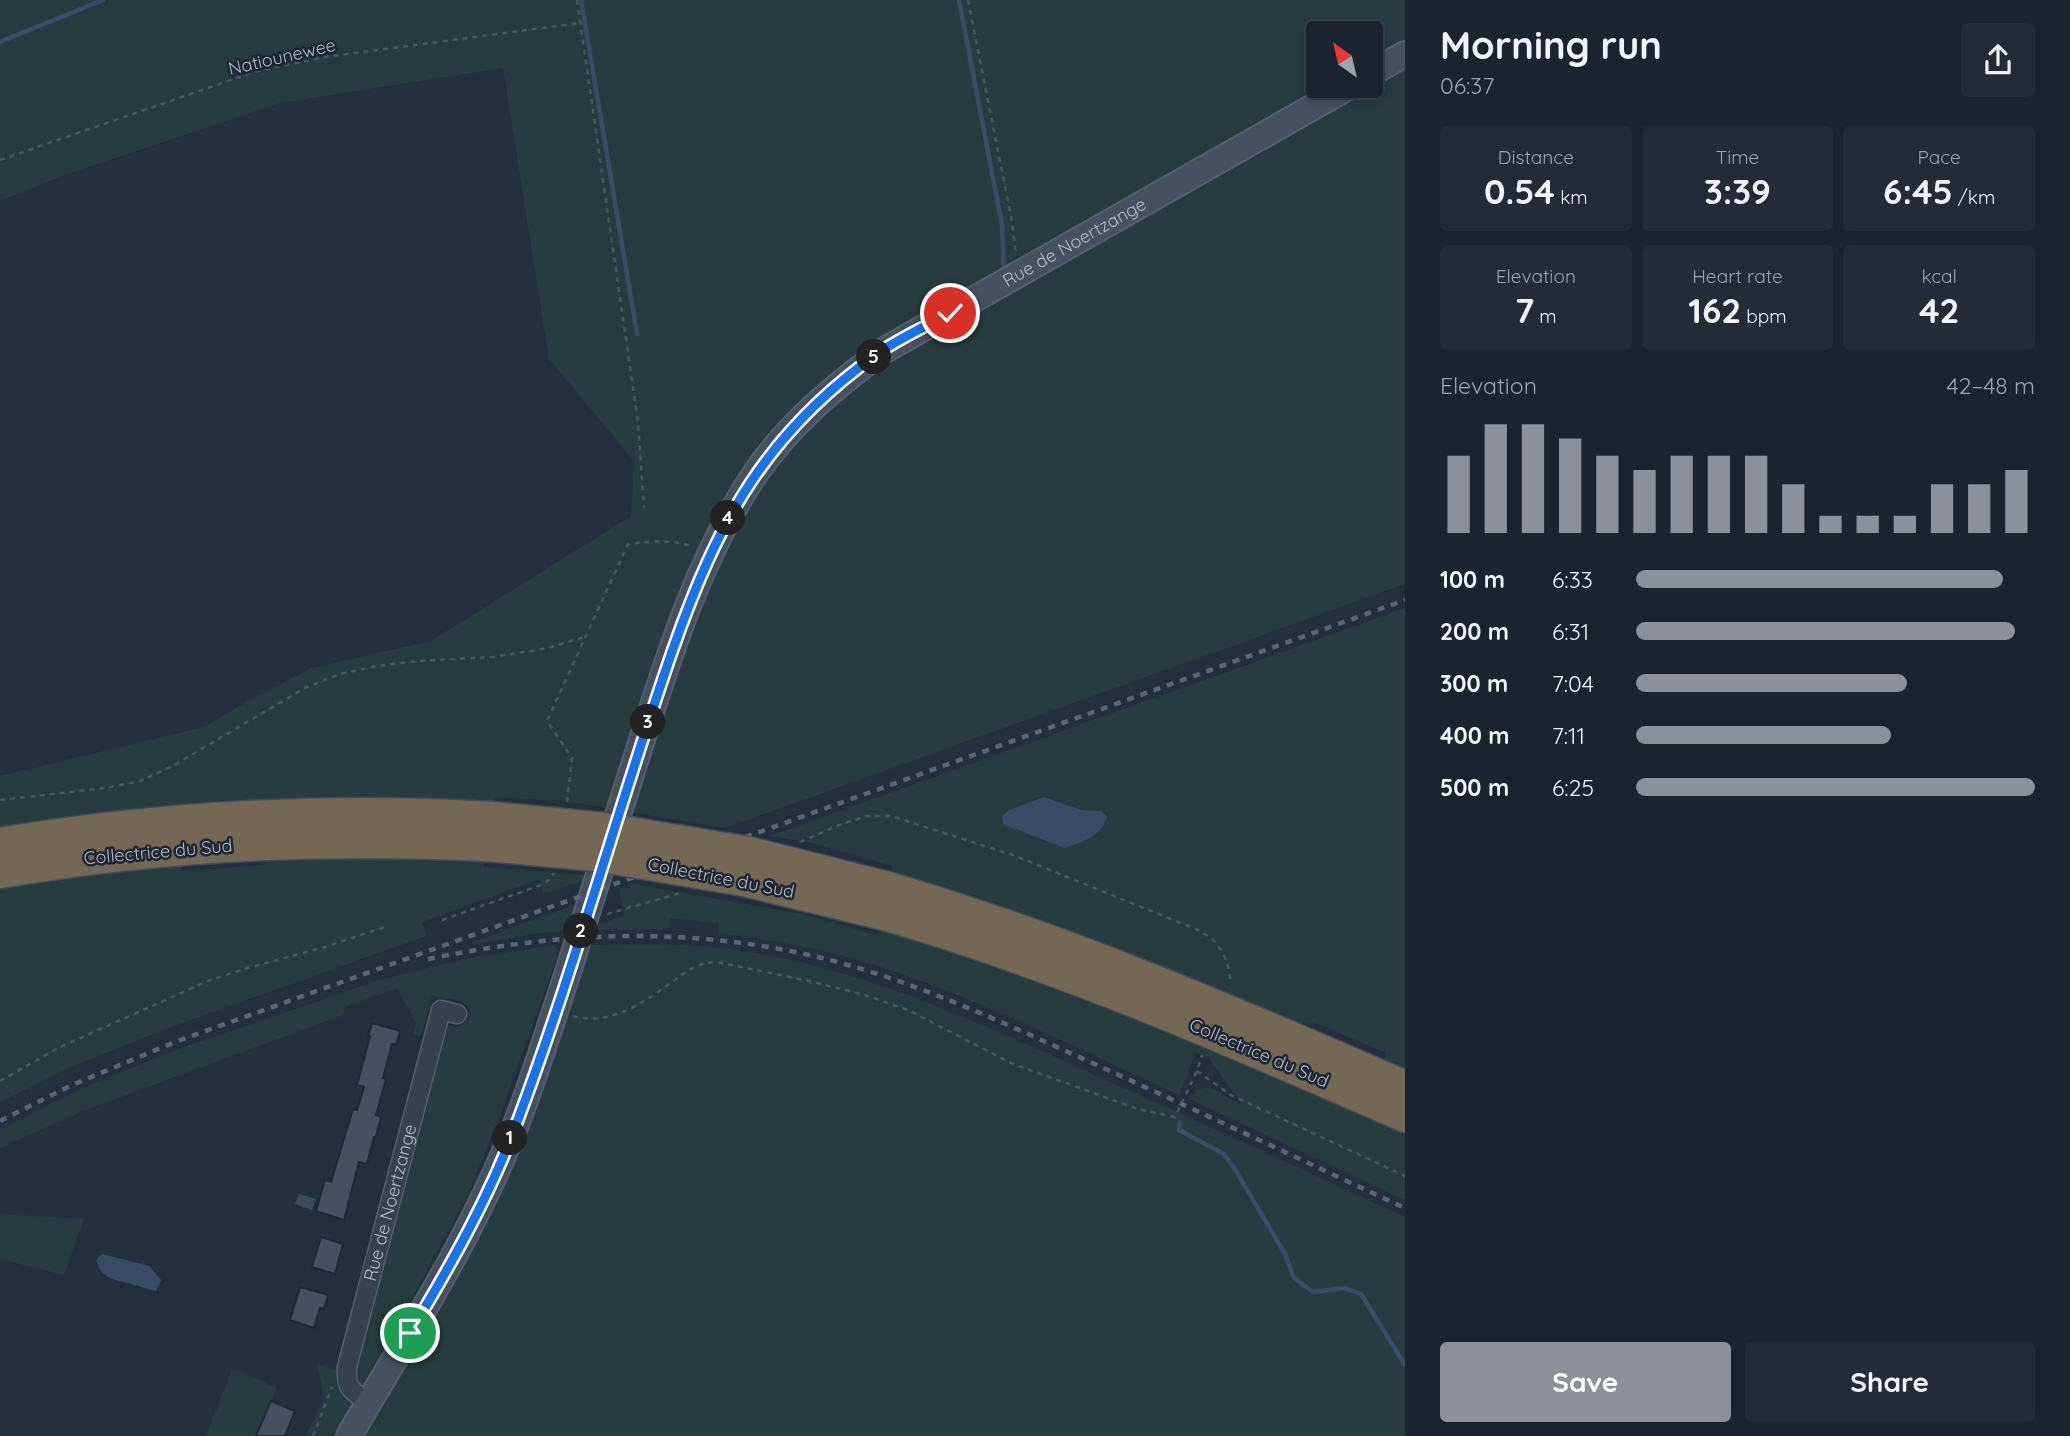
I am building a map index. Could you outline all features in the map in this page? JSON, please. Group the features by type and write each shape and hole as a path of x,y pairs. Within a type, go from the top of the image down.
{"highway":[{"name":"Collectrice du Sud","path":"0,844 63,834 216,819 359,814 432,815 489,832"},
{"name":"Collectrice du Sud","path":"0,872 53,863 219,845 605,829 749,853 886,901 1241,1044 1405,1116"},
{"name":"Collectrice du Sud","path":"886,901 1050,940 1249,1019 1405,1087"}],"main road":[{"path":"1383,67 1405,54"},
{"name":"Rue de Noertzange","path":"349,1436 451,1263 484,1200 516,1126 691,596 729,516 756,472 819,400 883,351 1329,98"}],"street":[{"name":"Rue de Noertzange","path":"369,1402 351,1390 346,1380 347,1367 441,1010 457,1014"}],"path":[{"path":"577,0 638,422 644,508"},
{"path":"968,0 1012,222 1018,275"},
{"name":"Natiounewee","path":"0,160 254,72 325,57 580,23"},
{"path":"567,802 572,758 547,721 628,544 677,542 697,548"},
{"path":"0,800 106,788 140,781 171,767 305,688 340,674 419,660 493,657 548,648 584,637"},
{"path":"442,920 541,885 555,872"},
{"path":"0,1081 60,1047 208,981 388,926"},
{"path":"555,1011 578,1018 601,1018 624,1012 645,1002 692,967 703,962 717,962 865,995 908,1010 1013,1064 1138,1109 1175,1117 1202,1055"},
{"path":"1197,1071 1231,1095 1405,1176"}],"green space":[{"path":"0,0 1405,0 1405,584 725,828 572,802 495,797 493,805 0,831 0,776 204,727 312,668 431,641 631,516 634,461 549,359 503,68 280,103 60,177 0,201"},
{"path":"1405,608 1405,1070 1384,1061 1386,1053 1316,1023 1299,1024 1204,983 958,891 890,875 892,866 812,843 770,836","holes":["1057,800 1082,810 1101,811 1009,810"]},
{"path":"265,857 484,858 484,867 584,875 582,881 543,894 540,879 422,922 426,936 171,1027 73,1066 0,1102 0,887 181,864 182,871 265,865"},
{"path":"634,884 802,914 880,936 881,928 1014,974 1276,1075 1405,1130 1405,1200 1189,1099 1197,1090 1210,1087 1242,1105 1209,1058 1195,1052 1179,1095 978,1003 854,959 787,943 718,933 719,923 670,918 669,929 593,930 594,926 624,916 619,889"},
{"path":"575,905 567,931 539,933 472,945 472,942"},
{"path":"642,944 731,949 821,967 865,980 993,1029 1405,1217 1405,1436 359,1436 443,1291 588,945"},
{"path":"554,946 559,952 499,1118 469,1192 361,1387 354,1379 352,1371 446,1025 462,1025 469,1018 470,1012 463,1003 432,996 421,1036 413,1034 416,1023 397,988 345,1007 343,1015 83,1111 0,1148 0,1129 82,1088 176,1050 379,980 471,958"},
{"path":"0,1214 84,1219 64,1275 0,1259"},
{"path":"317,1364 339,1369 340,1389 354,1406 336,1432 306,1436 324,1398"},
{"path":"233,1368 277,1388 256,1436 206,1436"}],"water":[{"path":"1044,797 1082,810 1101,811 1107,817 1096,834 1064,848 1003,824 1002,816 1009,810"},
{"path":"299,1194 316,1199 312,1210 295,1204"},
{"path":"102,1254 149,1266 161,1280 156,1291 109,1278 100,1270 96,1260"}],"building":[{"path":"372,1023 400,1031 396,1045 392,1044 383,1078 386,1079 376,1115 381,1117 376,1137 367,1164 359,1162 344,1220 316,1211 325,1180 331,1182 353,1109 357,1110 364,1087 357,1085"},
{"path":"321,1237 343,1244 335,1274 312,1267"},
{"path":"300,1287 328,1295 324,1309 320,1308 314,1328 290,1320"},
{"path":"271,1401 295,1411 285,1436 256,1436"}],"waterway":[{"path":"0,42 103,0"},
{"path":"581,0 637,334"},
{"path":"959,0 1002,225 1004,270"},
{"path":"1180,1122 1179,1130 1224,1154 1285,1254 1294,1278 1313,1292 1344,1288 1361,1294 1405,1365"}],"railway":[{"path":"0,1121 72,1085 175,1042 1405,600"},
{"path":"428,959 518,944 606,936 695,938 785,950 825,959 902,982 977,1012 1405,1208"}],"route":[{"path":"410,1333 484,1200 516,1126 691,596 729,516 756,472 819,400 883,351 950,313"}]}
